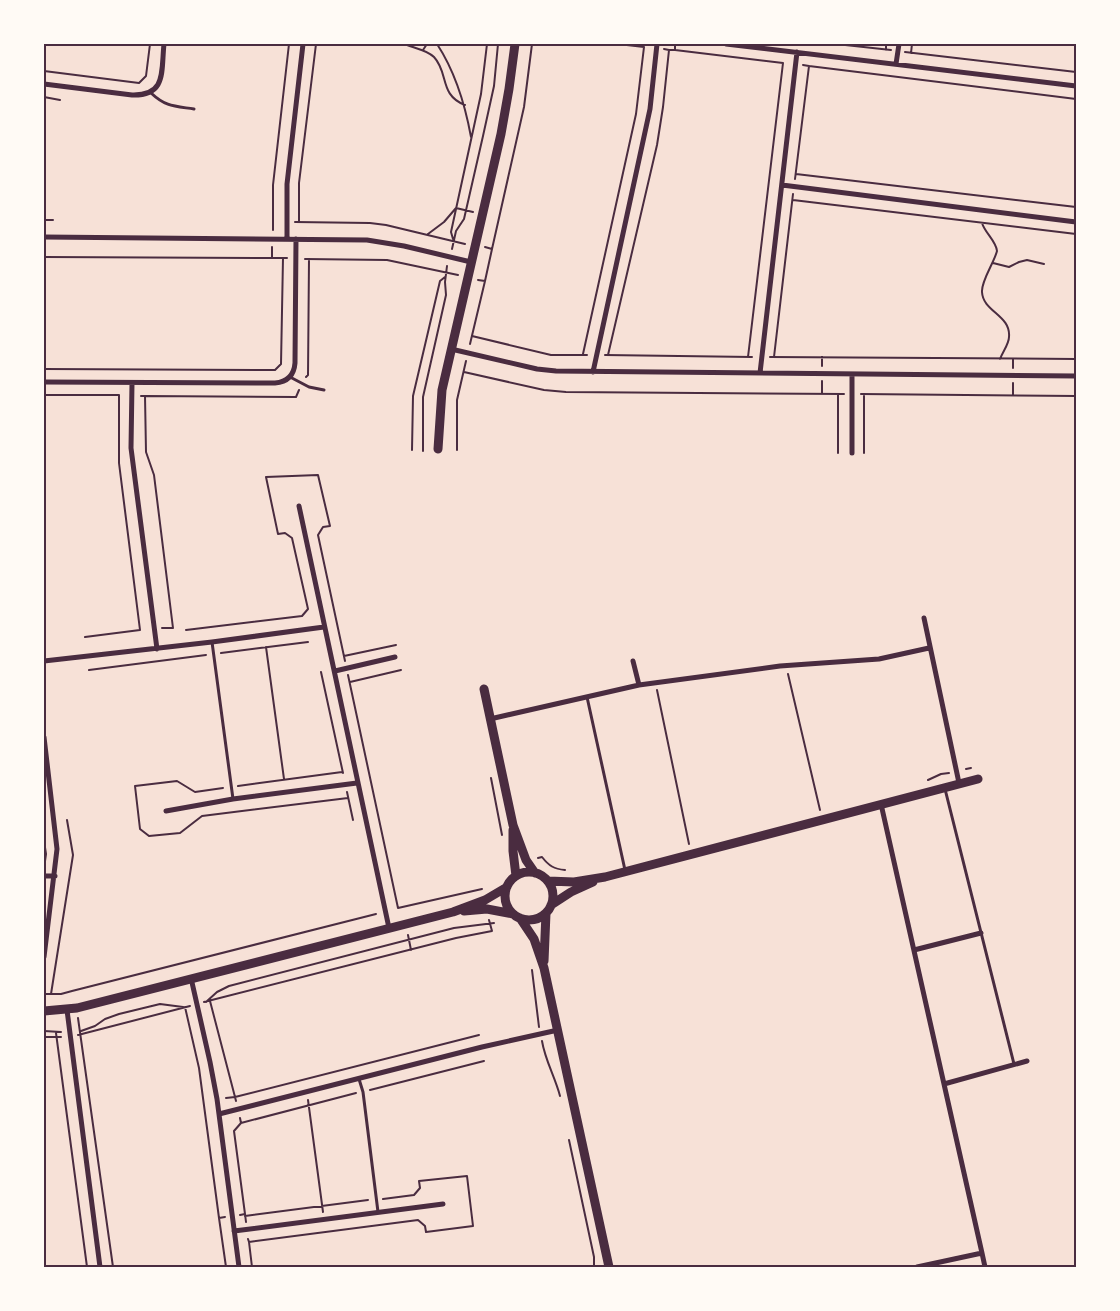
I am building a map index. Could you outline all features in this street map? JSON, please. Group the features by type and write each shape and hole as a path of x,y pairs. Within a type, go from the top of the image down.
{"street":[{"path":"44,84 132,96 146,95 151,93 158,84 164,44"},
{"path":"287,239 287,184 303,44"},
{"path":"438,449 442,390 505,113 515,44"},
{"path":"726,44 1076,86"},
{"path":"896,64 899,44"},
{"path":"593,372 650,109 656,46"},
{"path":"760,373 797,52"},
{"path":"782,185 1076,222"},
{"path":"44,237 349,239 384,242 471,262"},
{"path":"44,382 282,383 290,377 295,363 296,239"},
{"path":"452,349 537,368 593,372 1076,376"},
{"path":"852,374 852,452"},
{"path":"132,383 131,448 157,649"},
{"path":"299,506 389,928"},
{"path":"924,618 959,783"},
{"path":"44,661 157,649 324,627"},
{"path":"489,719 639,685 786,665 879,659 929,648"},
{"path":"335,671 395,657"},
{"path":"633,661 639,685"},
{"path":"484,689 513,825 527,861 535,872 548,881 574,882 605,877 978,779"},
{"path":"44,736 47,779 57,849 44,957"},
{"path":"166,811 233,799 358,783"},
{"path":"881,804 986,1267"},
{"path":"513,825 513,851 516,876"},
{"path":"488,907 516,876 527,872 535,872"},
{"path":"44,876 55,876"},
{"path":"44,1010 66,1010 454,912 488,907 528,920 536,919 571,892 605,877"},
{"path":"544,968 544,936 548,909 553,895 548,881"},
{"path":"507,887 506,899 508,907 534,939 544,968 608,1267"},
{"path":"914,950 981,932"},
{"path":"190,978 210,1062 219,1114 239,1267"},
{"path":"66,1010 100,1267"},
{"path":"219,1114 482,1046 558,1030"},
{"path":"944,1084 1027,1061"},
{"path":"234,1231 443,1204"},
{"path":"917,1267 982,1253"}],"lane":[{"path":"151,93 162,103 170,106 194,109"},
{"path":"290,377 303,384 324,390"},
{"path":"212,642 233,799"},
{"path":"587,697 625,872"},
{"path":"944,787 1015,1064"},
{"path":"359,1079 363,1092 378,1212"}],"path":[{"path":"44,71 139,83 146,76 150,44"},
{"path":"44,257 272,258 273,185 289,44"},
{"path":"299,222 300,183 316,44"},
{"path":"405,44 433,55 437,60 450,94 455,100 465,105"},
{"path":"424,50 427,44"},
{"path":"437,44 452,70 465,105 472,139"},
{"path":"487,44 481,94 451,232 453,241 456,231 464,219 490,104 498,44"},
{"path":"492,249 524,107 532,44"},
{"path":"618,44 644,47 656,46 669,50 1076,99"},
{"path":"675,44 675,50"},
{"path":"836,44 1076,72"},
{"path":"886,44 886,50"},
{"path":"911,53 912,44"},
{"path":"582,355 636,114 644,47"},
{"path":"608,356 657,145 669,50"},
{"path":"748,357 783,63"},
{"path":"774,357 809,66"},
{"path":"44,98 60,100"},
{"path":"796,174 1076,207"},
{"path":"793,200 1076,234"},
{"path":"456,208 482,214"},
{"path":"427,235 444,222 456,208"},
{"path":"44,220 53,220"},
{"path":"982,223 996,246 993,263 982,290 986,303 1002,318 1009,330 1009,341 1000,358"},
{"path":"44,368 275,370 281,364 283,258"},
{"path":"44,395 296,397 308,375 309,259"},
{"path":"993,263 1009,267 1027,260 1044,264"},
{"path":"412,450 413,396 440,281 445,276 446,295 423,397 423,451"},
{"path":"457,450 457,400 484,281"},
{"path":"472,336 551,355 1076,359"},
{"path":"464,372 544,390 566,392 1076,396"},
{"path":"838,394 838,453"},
{"path":"864,394 864,454"},
{"path":"119,395 119,462 140,630"},
{"path":"85,637 173,628 154,475 146,452 145,396"},
{"path":"344,656 396,645"},
{"path":"266,647 284,780"},
{"path":"89,670 150,662"},
{"path":"786,665 820,812 826,810"},
{"path":"350,682 401,670"},
{"path":"321,672 353,820"},
{"path":"656,683 691,854"},
{"path":"923,784 941,774 971,768"},
{"path":"490,771 503,841"},
{"path":"51,994 72,855 67,820"},
{"path":"44,841 46,854 44,868"},
{"path":"527,861 542,857 549,866 555,869 572,871"},
{"path":"482,888 494,923"},
{"path":"488,907 490,923 492,931 456,938 206,1002 217,992 229,986 454,928 490,923 501,923"},
{"path":"44,994 72,991 398,908"},
{"path":"531,963 543,1051 557,1084 562,1103"},
{"path":"210,1001 235,1097 479,1035"},
{"path":"86,1030 119,1014 160,1004 183,1008 82,1035 113,1267"},
{"path":"56,1032 87,1267"},
{"path":"44,1037 57,1037"},
{"path":"307,1092 324,1219"},
{"path":"570,1141 594,1267"},
{"path":"219,1218 226,1267"},
{"path":"249,1242 252,1267"}]}
